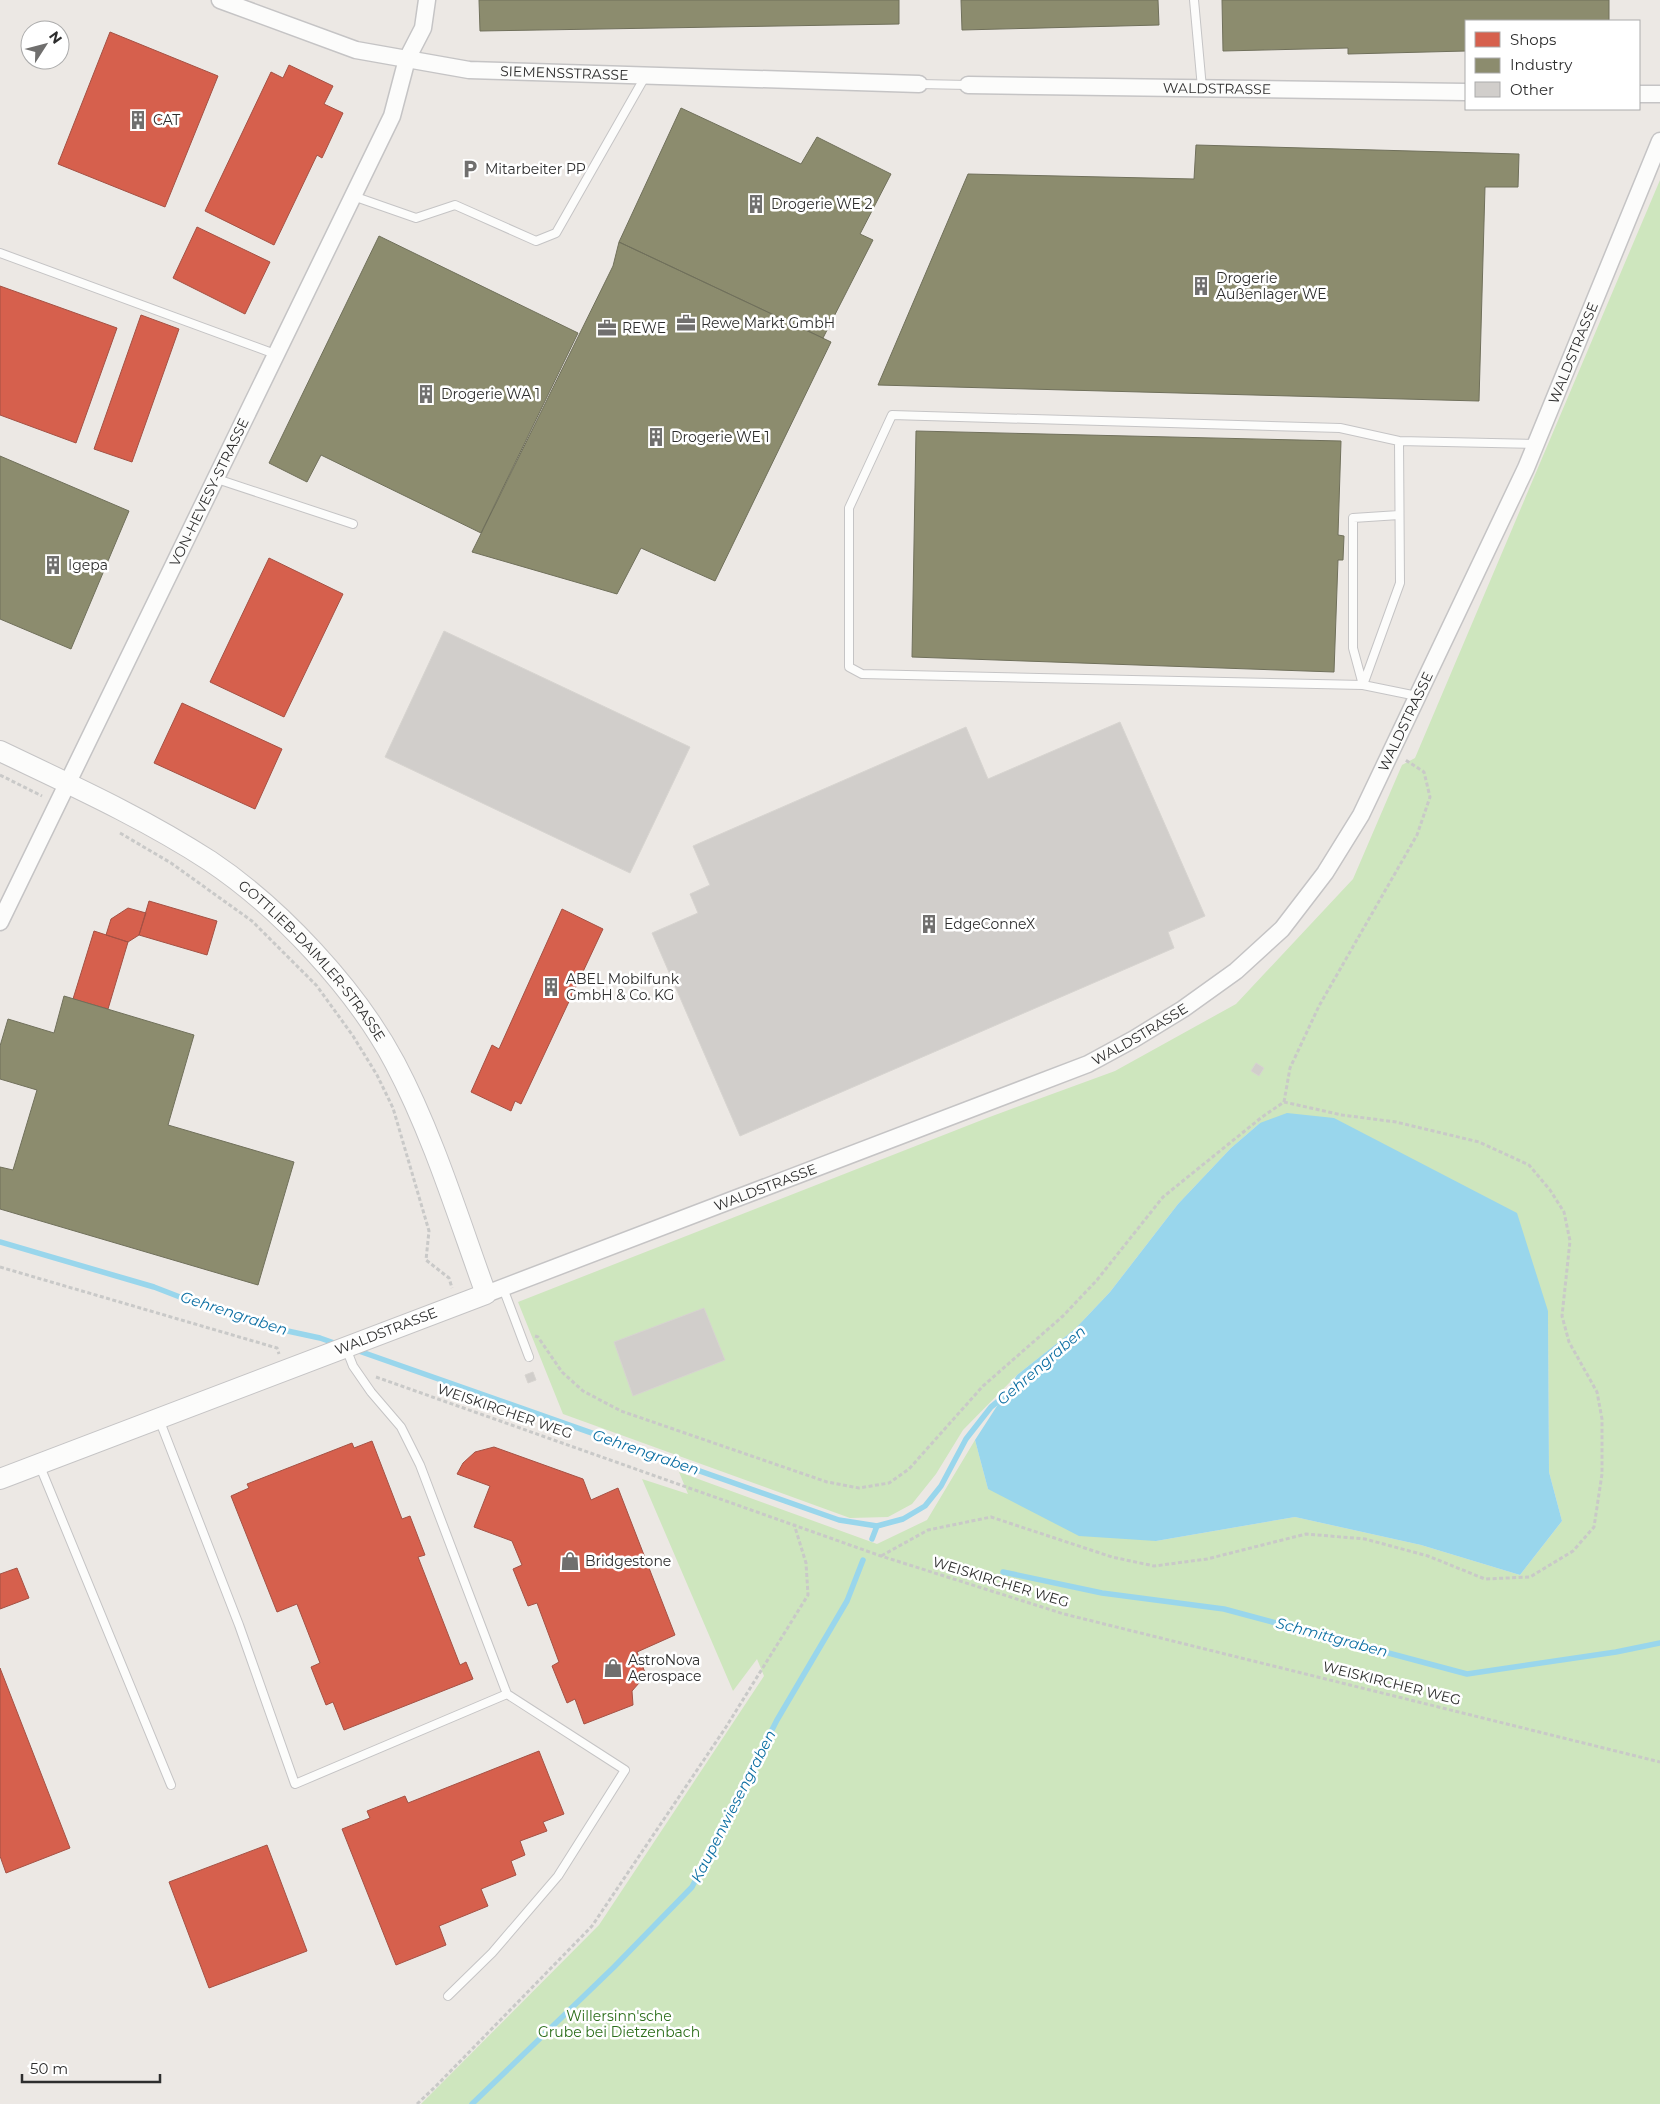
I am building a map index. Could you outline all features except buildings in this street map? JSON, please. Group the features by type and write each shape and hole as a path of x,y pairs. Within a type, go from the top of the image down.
{"street":[{"name":"SIEMENSSTRASSE","path":"220,0 356,50 469,70 919,84"},
{"name":"VON-HEVESY-STRASSE","path":"0,922 59,804 214,478 392,116 407,59 423,28 427,0"},
{"name":"WALDSTRASSE","path":"968,85 1465,92"},
{"path":"1640,94 1660,94"},
{"name":"WALDSTRASSE","path":"0,1479 285,1370 347,1353 459,1304 1088,1064 1183,1009 1236,971 1282,929 1325,873 1361,815 1536,444 1660,141"},
{"name":"GOTTLIEB-DAIMLER-STRASSE","path":"0,751 151,825 211,862 298,935 335,976 364,1014 394,1062 425,1128 495,1291"}],"lane":[{"path":"1194,0 1202,88"},
{"path":"353,196 416,218 455,205 536,241 550,236 556,233 646,75"},
{"path":"919,84 968,85"},
{"path":"0,253 275,354"},
{"path":"1417,696 1363,685 862,674 849,667 849,508 892,415 1340,428 1399,441 1536,444"},
{"path":"1363,685 1400,583 1399,441"},
{"path":"214,478 354,524"},
{"path":"1363,685 1352,648 1353,518 1399,515"},
{"path":"495,1291 519,1331 529,1356"},
{"path":"347,1353 371,1392 401,1427 420,1465 507,1694 625,1770 558,1876 492,1953 448,1996"},
{"path":"158,1418 239,1626 295,1784 507,1694"},
{"path":"39,1464 171,1785"}],"path":[{"path":"519,1331 538,1336 562,1372 583,1391 621,1411 827,1482 858,1488 889,1483 909,1469 983,1386 1070,1309 1097,1280 1163,1196 1262,1117 1284,1102 1290,1068 1320,1006 1417,835 1430,797 1424,772 1391,752"},
{"path":"0,775 59,804"},
{"path":"118,832 171,863 252,921 316,986 348,1029 377,1075 393,1108 429,1230 426,1260 449,1278 459,1304"},
{"path":"881,1556 928,1530 991,1517 1112,1557 1154,1566 1207,1559 1306,1534 1366,1539 1428,1556 1485,1579 1530,1577 1573,1551 1594,1527 1602,1474 1602,1419 1597,1392 1569,1342 1562,1316 1570,1242 1564,1212 1550,1190 1529,1165 1478,1142 1396,1122 1342,1115 1284,1102"},
{"path":"0,1267 277,1348 285,1370"},
{"name":"WEISKIRCHER WEG","path":"347,1353 386,1382 881,1556 1064,1614 1660,1762"},
{"path":"417,2104 592,1926 726,1727 808,1595 806,1563 794,1524"}],"green space":[{"name":"Willersinn'sche Grube bei Dietzenbach","path":"1660,180 1660,2104 421,2104 599,1925 764,1676 757,1659 733,1691 642,1479 688,1494 679,1472 877,1544 927,1520 975,1440 988,1489 1156,1541 1295,1517 1421,1545 1520,1575 1562,1521 1549,1472 1548,1311 1260,1123 1231,1148 1178,1204 1110,1292 1075,1329 1017,1375 963,1430 936,1474 912,1504 888,1517 850,1518 563,1414 518,1302 987,1118 1115,1071 1236,1004 1353,879 1402,765 1415,758"}],"water":[{"path":"1287,1113 1334,1118 1517,1213 1548,1311 1549,1472 1562,1521 1520,1575 1421,1545 1295,1517 1156,1541 1079,1536 988,1489 975,1440 1017,1375 1075,1329 1110,1292 1178,1204 1231,1148 1260,1123"}],"waterway":[{"name":"Gehrengraben","path":"0,1242 154,1287 211,1309 269,1327 320,1338 337,1344"},
{"name":"Gehrengraben","path":"356,1350 839,1520 877,1526 903,1519 925,1506 941,1486 966,1439 991,1407 1007,1394"},
{"name":"Kaupenwiesengraben","path":"872,1539 877,1526"},
{"name":"Kaupenwiesengraben","path":"472,2104 614,1967 692,1887 777,1720 847,1601 863,1560"},
{"name":"Schmittgraben","path":"1003,1572 1102,1593 1224,1609 1467,1674 1616,1652 1660,1643"}],"place":[{"name":"CAT","path":"138,120"},
{"name":"Mitarbeiter PP","path":"470,169"},
{"name":"Drogerie WE 2","path":"756,204"},
{"name":"Drogerie Außenlager WE","path":"1201,286"},
{"name":"Rewe Markt GmbH","path":"686,323"},
{"name":"REWE","path":"607,328"},
{"name":"Drogerie WA 1","path":"426,394"},
{"name":"Drogerie WE 1","path":"656,437"},
{"name":"Igepa","path":"53,565"},
{"name":"EdgeConneX","path":"929,924"},
{"name":"ABEL Mobilfunk GmbH & Co. KG","path":"551,987"},
{"name":"Bridgestone","path":"570,1561"},
{"name":"AstroNova Aerospace","path":"613,1668"}]}
